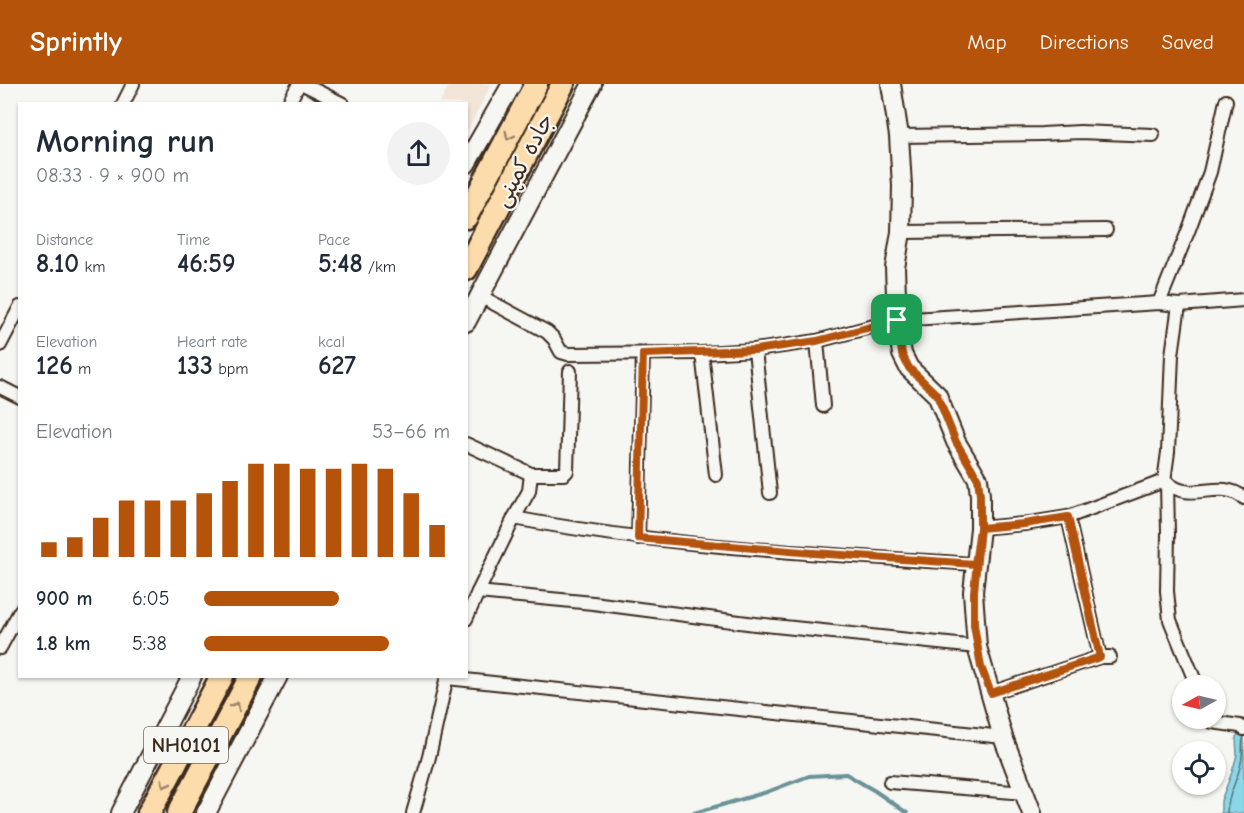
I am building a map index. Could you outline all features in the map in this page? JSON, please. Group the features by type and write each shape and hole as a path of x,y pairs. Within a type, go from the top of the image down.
{"highway":[{"name":"جاده کمپنی","path":"468,213 536,84"},
{"name":"جاده کمپنی","path":"468,265 563,84"},
{"name":"NH0101","path":"149,813 221,678"},
{"name":"NH0101","path":"179,813 250,678"}],"street":[{"path":"124,102 133,84"},
{"path":"289,102 301,84 339,102"},
{"path":"468,161 512,84"},
{"path":"468,318 592,84"},
{"path":"891,84 899,136 901,232 895,268 897,320 902,354 909,368 937,395 956,442 978,479 980,528 974,592 976,647 1003,737 1032,813"},
{"path":"1159,303 1210,172 1226,101"},
{"path":"899,136 1080,132 1153,135"},
{"path":"901,232 1106,230"},
{"path":"480,296 547,332 561,352 568,354 702,353 755,350 817,341 897,320 1159,303 1244,300"},
{"path":"1179,304 1172,355 1165,481 1168,533 1167,591 1170,620 1192,675"},
{"path":"0,345 18,311"},
{"path":"817,341 823,406"},
{"path":"755,350 770,493"},
{"path":"702,353 716,475"},
{"path":"638,538 643,354"},
{"path":"468,445 531,474 562,475 567,471 570,371"},
{"path":"0,387 18,396"},
{"path":"468,614 529,491 531,474"},
{"path":"980,528 1068,517 1165,481"},
{"path":"1165,481 1175,490 1189,493 1219,489 1236,492 1244,498"},
{"path":"991,693 1105,657 1068,517"},
{"path":"514,518 638,538 975,564"},
{"path":"478,592 976,647"},
{"path":"0,648 18,615"},
{"path":"121,813 191,678"},
{"path":"206,813 277,678"},
{"path":"413,813 429,758 447,678"},
{"path":"456,678 1003,737"},
{"path":"1226,725 1242,728"},
{"path":"890,782 1024,793"}],"shaded area":[{"path":"450,84 491,84 468,130 468,102 441,102"}],"water":[{"path":"1244,727 1244,813 1221,813 1221,801 1223,795 1226,795 1226,788 1237,755 1236,737"}],"waterway":[{"path":"694,813 767,792 809,776 846,774 907,813"}],"route":[{"path":"897,320 817,341 755,350 643,354 638,538 975,564 980,528 1068,517 1100,657 991,693 976,647 974,625 975,564 980,528 978,479 956,442 937,395 909,368 902,354 897,320"}]}
